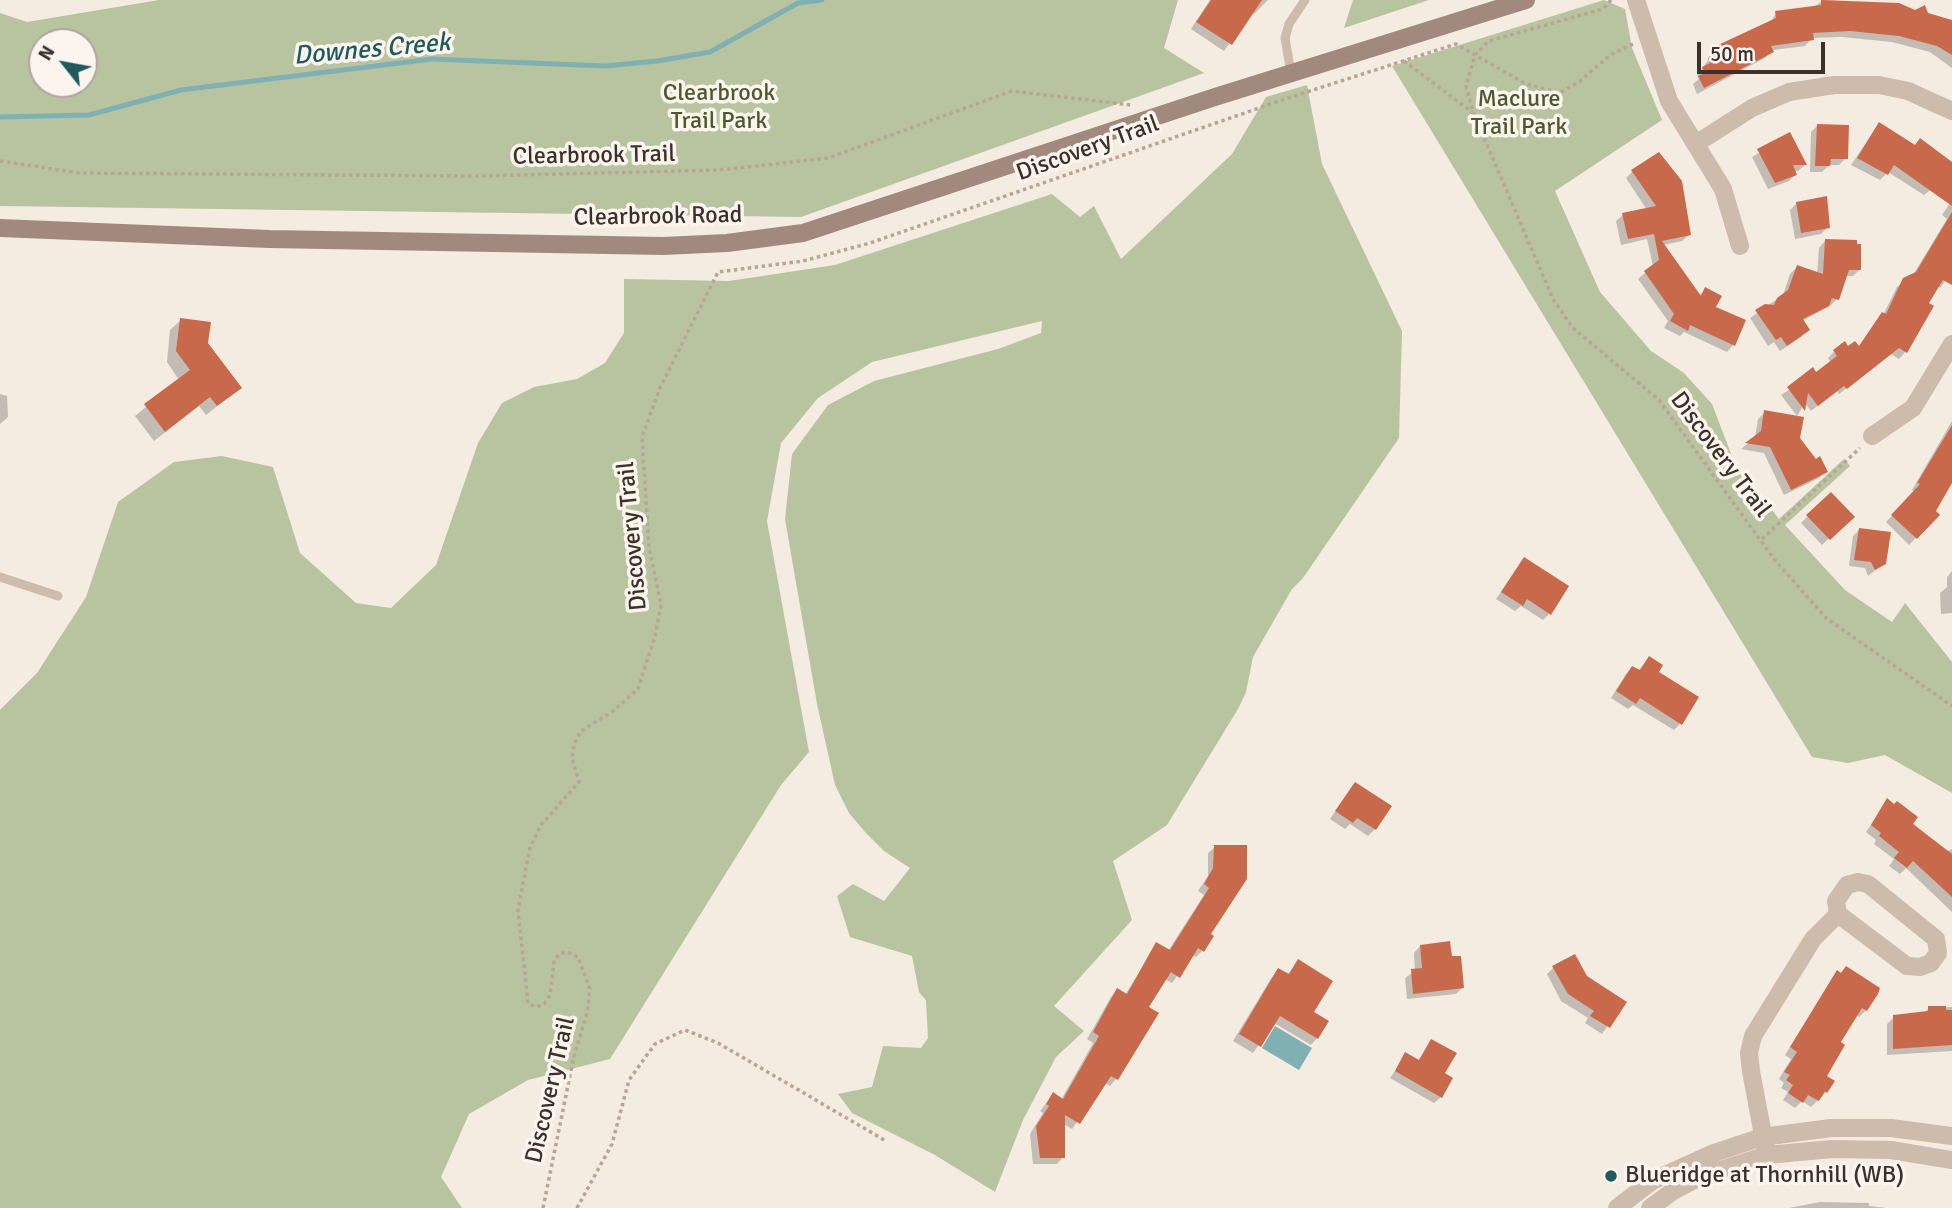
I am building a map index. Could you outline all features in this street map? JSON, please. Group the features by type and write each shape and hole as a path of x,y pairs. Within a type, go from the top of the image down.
{"main road":[{"name":"Clearbrook Road","path":"0,228 283,239 663,246 727,243 803,233 880,210 1291,73 1526,0"}],"street":[{"path":"1636,0 1669,101 1724,189 1740,246"},
{"path":"1697,143 1752,108 1789,92 1834,85 1889,87 1908,91 1952,111"},
{"path":"1871,436 1913,408 1952,344"},
{"path":"1868,884 1927,930 1936,939 1938,953 1931,962 1920,967 1907,966 1838,914 1836,901 1847,885 1868,884"},
{"path":"1767,1155 1749,1053 1753,1036 1813,939 1838,914"},
{"path":"1617,1208 1652,1181 1714,1153 1762,1137 1831,1128 1891,1128 1952,1136"},
{"path":"1650,1208 1673,1191 1702,1176 1767,1155 1832,1149 1891,1150 1952,1160"}],"lane":[{"path":"1291,73 1285,38 1289,24 1305,0"},
{"path":"0,577 58,596"}],"path":[{"path":"1611,0 1603,9 1489,41 1475,55 1526,84 1560,93 1580,81 1611,55 1647,38"},
{"name":"Discovery Trail","path":"543,1208 574,1056 587,1013 590,989 578,957 569,952 559,954 554,962 550,995 544,1004 536,1006 528,1003 518,910 530,847 541,825 579,782 572,758 574,744 581,731 629,700 638,689 655,636 660,605 649,547 642,437 660,388 718,272 803,261 870,243 1047,183 1120,155 1456,44 1475,55 1466,86 1472,112 1553,299 1572,327 1659,400 1774,559 1826,618 1952,706"},
{"name":"Discovery Trail","path":"1404,61 1472,112"},
{"name":"Clearbrook Trail","path":"0,161 79,173 477,176 720,170 828,158 1012,91 1135,106"},
{"path":"1762,539 1871,436"},
{"path":"577,1208 612,1144 629,1080 655,1044 685,1030 718,1043 886,1141"}],"green space":[{"name":"Clearbrook Trail Park","path":"159,0 1178,0 1164,48 1204,73 801,217 0,206 0,13 27,22"},
{"path":"1353,0 1429,0 1344,28"},
{"name":"Maclure Trail Park","path":"1604,0 1625,9 1632,48 1662,120 1555,191 1600,292 1651,351 1684,373 1712,404 1733,459 1779,519 1844,459 1850,466 1785,525 1845,590 1892,622 1905,603 1952,662 1952,793 1885,755 1848,763 1812,757 1392,66"},
{"path":"1307,85 1322,164 1402,331 1399,438 1303,578 1292,589 1253,657 1246,692 1238,709 1167,825 1113,861 1132,920 1054,1006 1084,1031 1056,1057 1023,1120 995,1192 935,1155 852,1113 838,1094 872,1087 883,1046 921,1048 928,1038 926,1000 919,992 912,956 850,937 837,896 853,884 884,901 910,868 884,851 865,832 849,813 835,785 817,704 785,519 792,454 828,405 874,381 998,349 1041,333 1042,321 872,362 818,398 781,443 767,521 809,752 781,785 610,1059 528,1080 469,1114 441,1177 462,1208 0,1208 0,710 37,673 86,597 118,502 174,462 222,456 273,467 300,553 356,603 391,608 436,565 478,443 502,403 534,387 577,379 605,363 624,333 624,279 729,281 835,265 1052,194 1080,217 1094,206 1121,259 1232,154 1266,97"}],"water":[{"path":"1275,1026 1312,1048 1299,1070 1262,1048"}],"building":[{"path":"1211,0 1262,0 1232,45 1196,22"},
{"path":"1821,0 1899,3 1915,10 1925,5 1928,13 1952,20 1952,55 1937,46 1899,36 1850,31 1813,33 1814,40 1771,46 1774,52 1704,88 1698,76 1705,73 1702,67 1710,63 1708,59 1711,54 1720,49 1718,45 1776,18 1775,11 1821,5"},
{"path":"1879,122 1915,145 1920,138 1952,162 1952,206 1894,165 1888,175 1857,158"},
{"path":"1817,124 1849,125 1848,159 1831,159 1830,166 1815,166"},
{"path":"1790,132 1807,165 1793,165 1797,175 1775,183 1757,149"},
{"path":"1659,152 1682,181 1691,235 1662,241 1701,296 1705,287 1722,296 1716,307 1746,320 1735,346 1690,325 1688,331 1670,321 1674,314 1644,271 1659,260 1654,234 1628,239 1622,213 1656,206 1631,170"},
{"path":"1827,196 1830,228 1801,233 1796,202"},
{"path":"1952,212 1952,285 1943,280 1929,303 1934,306 1907,353 1899,348 1847,389 1844,386 1818,406 1808,393 1805,411 1787,387 1813,367 1816,372 1837,356 1833,350 1845,341 1848,346 1855,341 1859,346 1882,312 1886,314 1903,278 1916,272"},
{"path":"1825,239 1857,240 1857,244 1861,244 1861,270 1849,270 1839,300 1832,298 1829,306 1803,319 1810,330 1787,346 1781,337 1776,340 1755,310 1765,304 1774,305 1777,298 1788,290 1797,265 1823,274"},
{"path":"180,318 211,322 208,343 242,388 217,406 210,397 165,432 144,404 190,370 176,351"},
{"path":"1764,410 1804,417 1800,438 1816,459 1820,456 1828,472 1791,490 1770,447 1745,443 1761,431"},
{"path":"1952,425 1952,483 1936,511 1940,515 1917,539 1891,515 1920,484 1917,483"},
{"path":"1831,492 1855,517 1830,540 1806,515"},
{"path":"1859,528 1891,532 1886,564 1875,570 1871,562 1854,560"},
{"path":"1524,557 1569,586 1551,615 1527,599 1523,606 1501,592"},
{"path":"1649,656 1663,665 1659,672 1699,697 1682,725 1640,698 1636,704 1616,691 1632,666 1640,670"},
{"path":"1355,782 1392,806 1376,830 1357,818 1353,823 1335,811"},
{"path":"1887,798 1894,804 1897,801 1918,817 1913,824 1952,854 1952,897 1913,861 1907,868 1894,858 1899,852 1879,836 1881,833 1871,825"},
{"path":"1214,845 1247,845 1247,879 1211,934 1214,936 1204,952 1198,948 1180,978 1171,972 1149,1007 1159,1013 1118,1080 1111,1076 1080,1124 1065,1115 1065,1158 1040,1158 1036,1126 1049,1106 1046,1104 1053,1092 1063,1099 1099,1036 1093,1032 1117,988 1127,994 1156,942 1170,950 1209,888 1204,884 1213,868"},
{"path":"1450,941 1452,956 1461,956 1464,988 1413,994 1411,969 1422,968 1420,945"},
{"path":"1575,954 1587,976 1627,1002 1610,1028 1590,1016 1594,1011 1568,994 1552,966"},
{"path":"1298,959 1333,981 1314,1012 1329,1021 1318,1039 1280,1016 1261,1047 1239,1034 1278,968 1289,974"},
{"path":"1846,966 1880,988 1867,1011 1862,1008 1841,1042 1845,1045 1827,1076 1835,1081 1827,1093 1825,1091 1819,1101 1808,1095 1803,1103 1788,1093 1793,1085 1786,1080 1790,1075 1784,1072 1797,1052 1790,1047 1837,970 1841,973"},
{"path":"1928,1006 1946,1006 1946,1010 1952,1010 1952,1045 1893,1049 1893,1015 1928,1011"},
{"path":"1431,1039 1457,1053 1445,1073 1453,1078 1442,1098 1395,1071 1405,1052 1419,1060"}],"waterway":[{"name":"Downes Creek","path":"0,117 89,115 181,90 432,59 605,66 657,61 710,52 798,3 822,0"}],"place":[{"name":"Blueridge at Thornhill (WB)","path":"1611,1176"}]}
